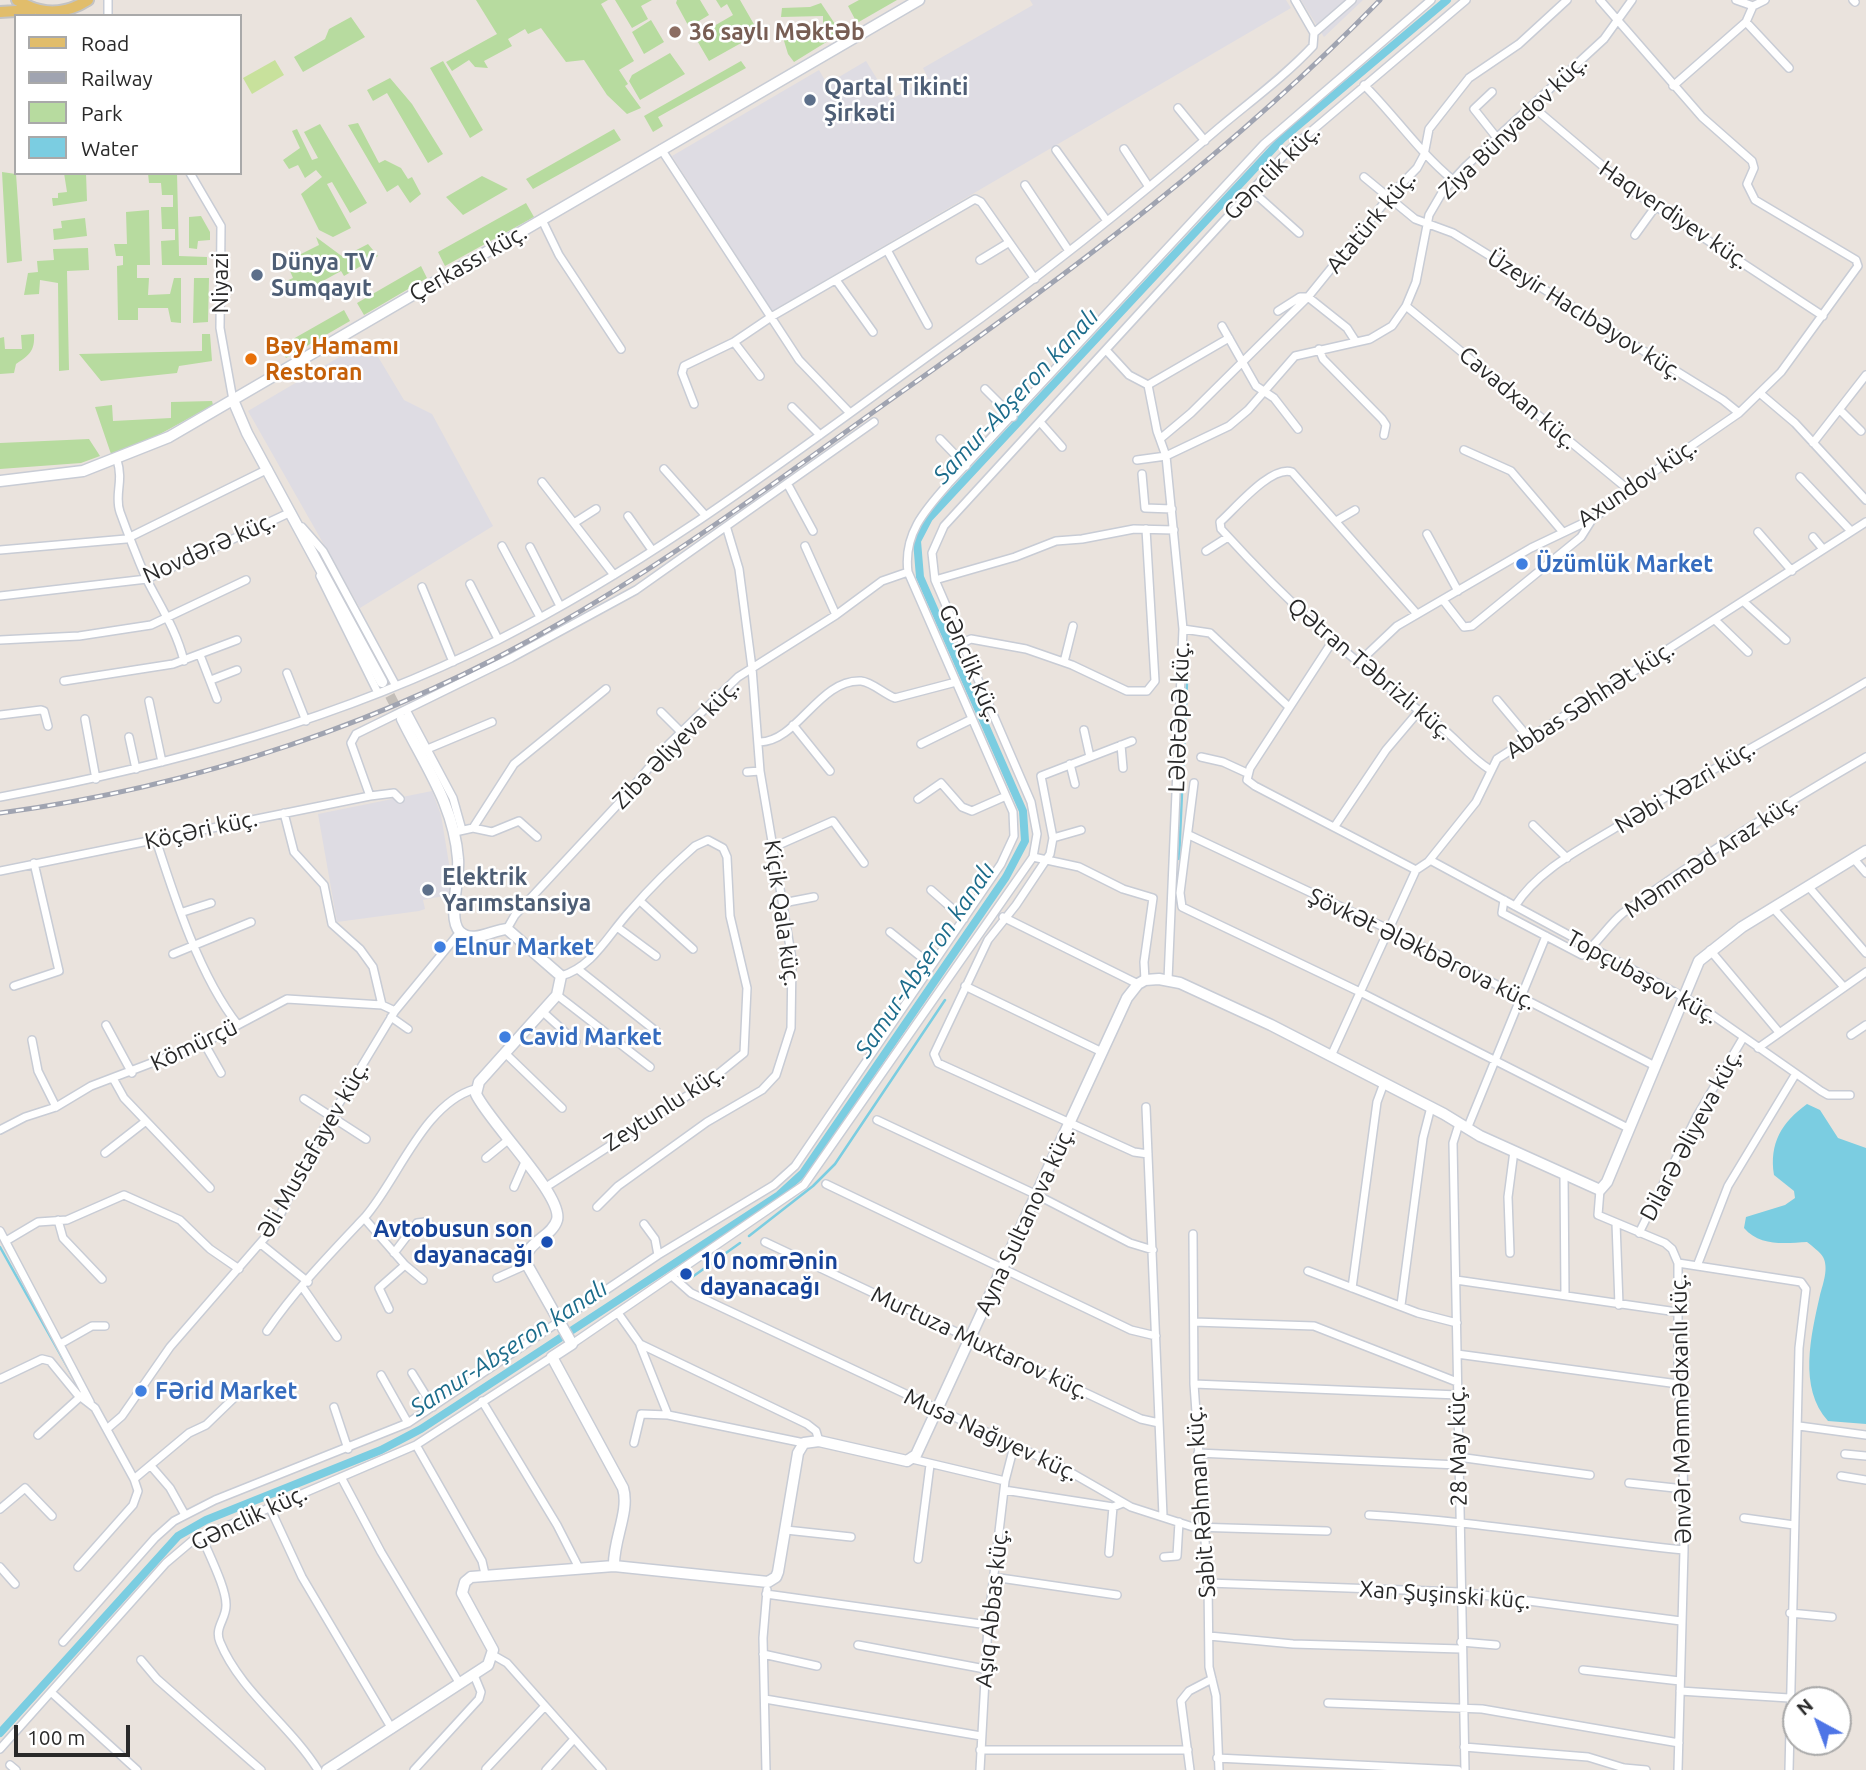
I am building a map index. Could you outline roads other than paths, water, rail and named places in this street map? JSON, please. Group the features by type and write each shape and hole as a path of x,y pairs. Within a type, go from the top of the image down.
{"main road":[{"path":"0,10 18,0 39,10"},
{"path":"0,10 66,10 88,0"}],"street":[{"name":"Çerkassı küç.","path":"0,481 83,471 117,460 169,437 919,0"},
{"path":"0,797 96,779 306,721 453,662 614,575 820,435 1035,279 1205,141 1306,54 1315,40 1314,33 1295,0"},
{"path":"1314,33 1352,0"},
{"name":"Gənclik küç.","path":"63,1642 155,1538 185,1515 408,1423 559,1325 658,1255 775,1185 795,1167 1010,849 1015,824 1006,796 908,572 906,558 912,531 930,503 1013,417 1264,144 1431,0"},
{"name":"Gənclik küç.","path":"1033,857 1037,834 1031,802 935,580 932,553 944,526 1288,151 1466,0"},
{"path":"1553,0 1560,7"},
{"name":"Atatürk küç.","path":"1160,439 1308,297 1389,197 1417,168 1424,155 1429,128 1458,90 1479,69 1519,44 1567,0"},
{"path":"1600,0 1702,117 1752,161 1754,168 1747,184 1755,200 1856,260 1858,267 1762,395 1813,443 1866,500"},
{"name":"Ziya Bünyadov küç.","path":"1137,460 1166,456 1229,426 1265,391 1295,356 1356,342 1385,332 1406,306 1420,271 1427,223 1437,200 1453,180 1604,39 1632,0"},
{"path":"1736,0 1753,6"},
{"path":"1673,86 1746,22 1753,6 1765,0"},
{"path":"39,10 47,14"},
{"path":"1746,22 1789,68"},
{"path":"1364,85 1391,113 1424,155 1453,180"},
{"path":"1492,92 1474,109 1497,138"},
{"name":"Haqverdiyev küç.","path":"1532,106 1601,167 1823,316"},
{"path":"1178,108 1205,141"},
{"path":"661,149 799,360 850,413"},
{"path":"1124,149 1149,187"},
{"path":"1056,150 1107,220"},
{"name":"Niyazi","path":"191,175 221,226 220,328 233,400"},
{"name":"Üzeyir Hacıbəyov küç.","path":"1364,177 1408,214 1460,238 1740,413"},
{"path":"1025,185 1069,251"},
{"path":"1251,190 1299,233"},
{"path":"694,404 682,369 734,342 771,317 975,199 981,202 1035,279"},
{"path":"1635,235 1656,206"},
{"path":"542,220 559,255 621,349"},
{"path":"980,260 1008,243"},
{"path":"887,250 928,325"},
{"path":"836,280 873,332"},
{"path":"1278,311 1300,297 1308,297 1343,324 1356,342"},
{"name":"Cavadxan küç.","path":"1406,306 1630,491"},
{"path":"1222,326 1254,383 1265,391 1298,429"},
{"path":"1105,350 1129,374 1148,385 1229,338"},
{"path":"734,342 760,376"},
{"path":"1319,349 1323,359 1382,419 1385,425 1384,435"},
{"path":"1813,443 1866,375"},
{"name":"Lələtəpə küç.","path":"1148,385 1166,456 1182,629 1168,980"},
{"path":"985,390 1013,417"},
{"name":"Axundov küç.","path":"1358,663 1391,631 1417,614 1562,531 1594,518 1762,395"},
{"path":"233,400 383,682"},
{"path":"792,407 820,435"},
{"path":"1840,410 1861,431"},
{"path":"370,796 355,757 353,738 361,731 404,715 624,597 727,529 874,422"},
{"path":"1040,422 1062,447"},
{"path":"940,439 966,466"},
{"path":"1464,450 1511,471 1562,531"},
{"path":"117,460 122,482 117,500 147,579 169,619 184,661"},
{"path":"0,550 130,538 268,469"},
{"path":"664,469 705,514"},
{"path":"1206,551 1228,537 1221,530 1220,522 1258,485 1287,470 1336,521 1417,614"},
{"path":"1142,474 1145,508 1172,509"},
{"path":"1800,477 1850,530"},
{"path":"542,482 614,575"},
{"path":"788,485 813,531"},
{"path":"574,523 596,509"},
{"path":"1336,521 1355,510"},
{"name":"Novdərə küç.","path":"0,596 147,579 291,512"},
{"path":"628,516 652,550"},
{"path":"1443,600 1464,626 1472,626 1581,537 1594,518"},
{"name":"Abbas Səhhət küç.","path":"1331,1056 1416,870 1430,860 1480,796 1489,769 1497,759 1866,522"},
{"path":"298,524 323,551 396,685"},
{"path":"298,524 310,558 378,693"},
{"name":"Kiçik Qala küç.","path":"597,1207 618,1186 707,1122 747,1101 776,1075 793,1016 792,959 760,771 760,742 739,569 727,529"},
{"path":"935,580 1015,557 1056,541 1146,529 1174,530"},
{"path":"962,643 971,639 1026,649 1064,662 1128,691 1140,692 1151,688 1155,681 1146,529"},
{"path":"1758,532 1793,571"},
{"path":"1427,534 1458,592"},
{"name":"Qətran Təbrizli küç.","path":"1228,537 1284,597 1332,642 1450,734 1471,757 1489,769"},
{"path":"1813,537 1823,549"},
{"path":"502,546 540,617"},
{"path":"805,546 836,615"},
{"path":"530,547 560,606"},
{"name":"Ziba Əliyeva küç.","path":"507,929 515,915 681,732 737,677 836,615 882,581 908,572"},
{"path":"0,640 79,636 144,626 169,619 246,580"},
{"path":"470,584 498,639"},
{"path":"422,587 453,662"},
{"path":"1744,602 1786,640"},
{"path":"1715,620 1748,652"},
{"path":"1064,662 1073,626"},
{"path":"1182,629 1210,633 1289,707"},
{"path":"64,681 184,661 237,640"},
{"path":"1332,642 1247,773 1247,780 1416,870"},
{"path":"200,655 217,699"},
{"path":"211,680 237,670"},
{"path":"287,673 306,721"},
{"path":"760,742 775,740 824,696 856,681 863,681 895,698 956,682"},
{"name":"Nəbi Xəzri küç.","path":"1514,906 1530,885 1567,858 1695,779 1866,682"},
{"path":"473,828 514,765 606,690"},
{"path":"1497,699 1528,737"},
{"path":"149,701 162,762"},
{"path":"0,715 41,710 44,711 48,726"},
{"path":"1335,826 1386,750 1419,711"},
{"path":"661,712 681,732"},
{"path":"404,715 453,798 459,831 459,874 454,917 460,932 473,937 507,929 561,976"},
{"path":"404,715 459,831"},
{"path":"85,719 96,779"},
{"path":"921,744 972,719"},
{"path":"425,750 492,722"},
{"path":"793,725 830,771"},
{"path":"1084,730 1090,757"},
{"path":"129,737 136,769"},
{"path":"1132,741 1046,773 1039,780 1053,838 1046,861 988,940 934,1059 1070,1124 1134,1152 1148,1154"},
{"path":"1121,745 1123,768"},
{"path":"1201,757 1223,762 1247,773"},
{"name":"Məmməd Araz küç.","path":"1590,948 1621,915 1674,877 1766,817 1866,757"},
{"path":"1070,764 1075,784"},
{"path":"747,772 760,771"},
{"path":"918,799 941,783 962,807 972,811 1006,796"},
{"path":"1194,783 1180,893 1182,907 1360,992 1628,1128"},
{"name":"Köçəri küç.","path":"0,871 370,796 394,793 400,799"},
{"path":"284,813 294,852 324,885 331,924 360,949 373,967 382,1005"},
{"path":"459,831 473,828 492,832 519,821 537,837"},
{"path":"774,847 833,821 864,863"},
{"path":"1533,825 1567,858"},
{"path":"1053,838 1081,830"},
{"name":"Şövkət Ələkbərova küç.","path":"1189,835 1388,929 1655,1066"},
{"path":"156,840 196,945 225,1009 237,1026"},
{"name":"Zeytunlu küç.","path":"546,1187 696,1090 744,1053 747,988 730,916 727,857 720,845 708,840 695,846 639,901"},
{"path":"997,912 1005,919 1142,982 1168,980 1252,1015 1432,1107 1463,1126 1600,1190 1607,1182 1695,969 1710,950 1866,851"},
{"path":"614,1566 615,1544 624,1506 623,1488 552,1357 570,1341 673,1277 804,1185 1033,857 1079,867 1123,889 1153,898 1142,982"},
{"path":"1853,859 1866,873"},
{"name":"Topçubaşov küç.","path":"1430,860 1684,998 1828,1095 1850,1095"},
{"path":"14,986 60,971 34,863"},
{"path":"1808,886 1866,953"},
{"path":"930,890 964,919"},
{"path":"783,903 814,897"},
{"path":"1504,900 1502,913 1579,954 1590,948"},
{"path":"561,976 579,971 639,901 692,949"},
{"path":"183,912 211,903"},
{"path":"1773,908 1843,986"},
{"path":"173,954 251,922"},
{"path":"617,928 656,956"},
{"name":"Əli Mustafayev küç.","path":"108,1428 122,1416 170,1347 212,1295 239,1269 281,1217 298,1176 331,1115 393,1014 460,932"},
{"path":"890,932 931,965"},
{"name":"28 May küç.","path":"1465,1770 1453,1143 1496,1060 1546,936"},
{"path":"1710,950 1778,1031"},
{"path":"579,971 657,1032"},
{"name":"Dilarə Əliyeva küç.","path":"1758,1048 1778,1031 1866,972"},
{"path":"267,1331 344,1237 364,1218 400,1163 434,1120 457,1098 475,1089 543,1012 557,995 561,976"},
{"name":"Ayna Sultanova küç.","path":"912,1459 971,1338 1127,998 1142,982"},
{"path":"965,986 1102,1052"},
{"path":"557,995 650,1067"},
{"name":"Kömürçü","path":"0,1130 26,1117 56,1107 91,1086 114,1080 204,1043 294,998 382,1005 408,1029"},
{"path":"543,1012 576,1042"},
{"path":"106,1025 132,1073"},
{"path":"1851,1035 1866,1025"},
{"name":"Dilarə Əliyeva küç.","path":"1639,1233 1697,1116 1743,1038"},
{"path":"32,1040 38,1071 56,1107"},
{"path":"204,1043 221,1073"},
{"path":"505,1053 562,1108"},
{"path":"1697,1266 1728,1186 1795,1075"},
{"path":"114,1080 119,1092 210,1188"},
{"path":"1352,1288 1377,1102 1384,1083"},
{"path":"475,1089 478,1098 508,1140 546,1187 558,1218 528,1251 526,1265 570,1341"},
{"path":"304,1099 366,1139"},
{"path":"1146,1107 1163,1516"},
{"path":"1401,1305 1423,1138 1432,1107"},
{"path":"877,1120 1037,1195 1130,1243 1153,1250"},
{"path":"104,1153 146,1121"},
{"path":"486,1158 508,1140"},
{"path":"1510,1252 1508,1197 1514,1151"},
{"path":"514,1187 525,1162"},
{"path":"1564,1175 1565,1295"},
{"path":"827,1184 1003,1266 1131,1330 1156,1336"},
{"name":"Ənvər Məmmədxanlı küç.","path":"1600,1190 1596,1213 1665,1243 1672,1249 1678,1263 1676,1312 1684,1489 1678,1770"},
{"path":"6,1241 38,1222 76,1217 116,1197 132,1196 180,1220 201,1242 239,1269"},
{"path":"364,1218 405,1265 423,1280"},
{"path":"58,1220 63,1238 102,1279"},
{"path":"394,1253 417,1223 425,1222 433,1227"},
{"path":"645,1223 655,1239 658,1255"},
{"path":"1616,1223 1619,1305"},
{"path":"0,1231 62,1343 90,1402 108,1428 138,1491 133,1505 78,1567"},
{"name":"Sabit Rəhman küç.","path":"1193,1234 1194,1384 1202,1528 1208,1583 1209,1667 1216,1696 1219,1770"},
{"name":"Murtuza Muxtarov küç.","path":"765,1242 1141,1419 1159,1423"},
{"path":"261,1244 305,1285 337,1337"},
{"path":"1678,1263 1805,1285 1799,1348 1799,1426 1789,1686"},
{"path":"388,1309 379,1288 405,1265"},
{"path":"497,1278 526,1265"},
{"path":"1308,1270 1457,1324"},
{"name":"Musa Nağıyev küç.","path":"673,1277 691,1293 1063,1468 1123,1503 1202,1528 1327,1531"},
{"path":"1456,1280 1676,1312"},
{"path":"618,1313 640,1345 668,1415"},
{"path":"1194,1322 1314,1326 1457,1382"},
{"path":"62,1343 92,1326 105,1325"},
{"path":"640,1345 807,1424 816,1431 819,1441"},
{"path":"1457,1354 1678,1384"},
{"name":"Gənclik küç.","path":"0,1749 166,1563 201,1535 416,1445 552,1357"},
{"path":"0,1379 46,1359 56,1366 80,1397 90,1402"},
{"path":"412,1373 433,1407"},
{"path":"380,1375 408,1423"},
{"path":"1194,1384 1458,1395"},
{"path":"134,1479 189,1433 205,1425 236,1396"},
{"path":"38,1436 80,1397"},
{"path":"482,1401 578,1566"},
{"path":"334,1407 348,1449"},
{"path":"634,1443 641,1415 668,1415 804,1443 819,1441 898,1460 912,1459 1005,1481"},
{"path":"1799,1426 1866,1435"},
{"path":"602,1770 502,1658 493,1655 462,1593 465,1582 471,1577 485,1574 578,1566 614,1566 768,1582 776,1577 778,1572 798,1453 804,1443"},
{"path":"416,1445 482,1561 485,1574"},
{"name":"Aşıq Abbas küç.","path":"980,1770 993,1577 1005,1481 1014,1447"},
{"path":"1198,1453 1458,1461 1590,1475"},
{"path":"1845,1454 1866,1457"},
{"path":"918,1559 930,1465"},
{"path":"151,1466 170,1488 185,1515"},
{"path":"1841,1476 1866,1480"},
{"path":"341,1477 381,1552 460,1684"},
{"path":"1629,1483 1684,1489"},
{"path":"0,1509 25,1488 52,1516"},
{"path":"1004,1490 1113,1507 1123,1503"},
{"path":"269,1506 302,1577 392,1729"},
{"path":"1109,1553 1113,1507"},
{"path":"1369,1515 1459,1521 1585,1540 1684,1550"},
{"path":"1744,1518 1794,1525"},
{"path":"1164,1557 1177,1556 1179,1522"},
{"path":"786,1530 851,1537"},
{"path":"201,1535 226,1603 219,1627 219,1641 240,1674 307,1752 318,1770"},
{"path":"0,1567 15,1584"},
{"path":"993,1577 1117,1595"},
{"path":"766,1770 763,1654 768,1582"},
{"name":"Xan Şuşinski küç.","path":"1208,1583 1460,1592 1681,1621"},
{"path":"766,1594 988,1625"},
{"path":"1790,1613 1832,1617"},
{"path":"1209,1636 1293,1644 1496,1645"},
{"path":"858,1646 985,1669"},
{"path":"763,1654 817,1666"},
{"path":"327,1770 474,1675 488,1665 493,1655"},
{"path":"141,1660 157,1679 261,1770"},
{"path":"1583,1670 1680,1681"},
{"path":"414,1770 479,1699 481,1692 474,1675"},
{"path":"1190,1770 1181,1701 1189,1692 1212,1679"},
{"path":"1680,1691 1782,1698"},
{"path":"52,1693 137,1770"},
{"path":"765,1699 981,1736"},
{"path":"1328,1703 1507,1712 1679,1743"},
{"path":"486,1769 545,1706"},
{"path":"546,1770 574,1739"},
{"path":"1464,1747 1588,1757 1624,1768 1646,1770"},
{"path":"980,1750 1188,1750"},
{"path":"1217,1758 1458,1770"}],"water":[{"path":"1807,1104 1820,1110 1838,1138 1866,1148 1866,1424 1828,1421 1813,1393 1809,1361 1813,1327 1825,1276 1823,1257 1807,1242 1765,1241 1744,1228 1746,1217 1785,1205 1795,1198 1794,1191 1774,1175 1774,1153 1784,1126"}],"waterway":[{"name":"Samur-Abşeron kanalı","path":"0,1733 178,1536 206,1520 381,1450 421,1429 779,1195 803,1173 1006,877 1025,841 1023,811 920,577 917,541 929,518 1282,139 1447,0"},
{"path":"1179,859 1187,682"},
{"path":"749,1236 813,1186 835,1164 945,1000"},
{"path":"688,1280 740,1243"},
{"path":"0,1247 73,1377"}],"tunnel":[{"path":"383,682 402,719"}],"railway":[{"path":"0,813 146,786 290,745 430,690 497,658 562,622 649,569 734,512 1088,256 1268,108 1380,0"}],"place":[{"name":"36 saylı Məktəb","path":"675,32"},
{"name":"Qartal Tikinti Şirkәti","path":"810,100"},
{"name":"Dünya TV Sumqayıt","path":"257,275"},
{"name":"Bәy Hamamı Restoran","path":"251,359"},
{"name":"Üzümlük Market","path":"1522,564"},
{"name":"Elektrik Yarımstansiya","path":"428,890"},
{"name":"Elnur Market","path":"440,947"},
{"name":"Cavid Market","path":"505,1037"},
{"name":"Avtobusun son dayanacağı","path":"547,1242"},
{"name":"10 nomrənin dayanacağı","path":"686,1274"},
{"name":"Fərid Market","path":"141,1391"}]}
